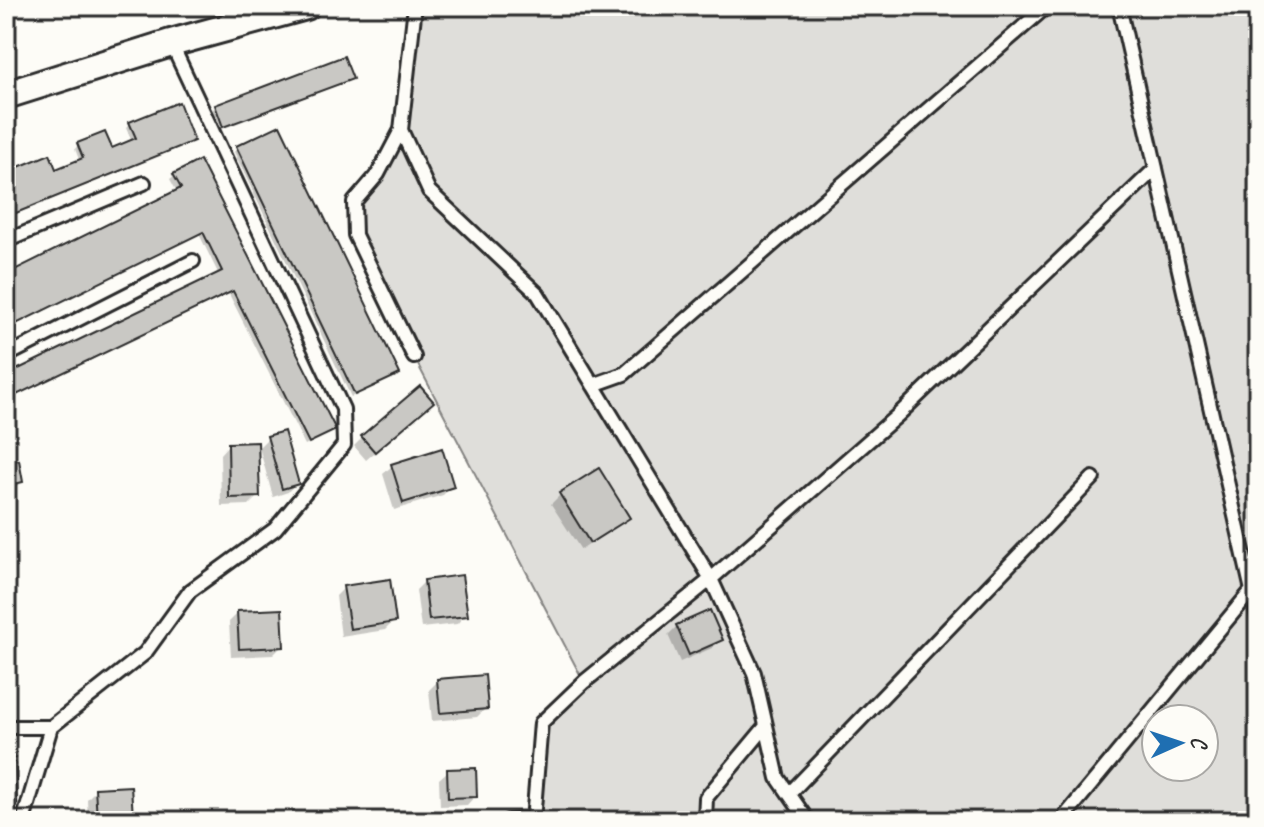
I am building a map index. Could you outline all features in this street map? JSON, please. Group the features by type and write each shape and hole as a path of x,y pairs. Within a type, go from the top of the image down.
{"street":[{"path":"6,95 171,43 306,6"}],"lane":[{"path":"414,357 355,235 354,202 378,174 401,130 415,6"},
{"path":"593,385 624,374 1047,6"},
{"path":"1119,6 1258,617"},
{"path":"23,821 51,727 145,653 190,591 275,529 344,445 343,409 171,43"},
{"path":"401,130 429,191 538,294 711,579 754,673 778,778 808,821"},
{"path":"508,821 533,820 541,723 584,682 711,579 898,415 1156,168"},
{"path":"6,241 144,183"},
{"path":"6,356 193,261"},
{"path":"789,794 1093,478"},
{"path":"1061,821 1252,590"},
{"path":"705,821 706,798 766,726"},
{"path":"6,727 51,727"}],"shaded area":[{"path":"415,6 1258,6 1258,821 533,821 541,723 584,682 414,357 355,235 354,202 401,130"}],"building":[{"path":"344,56 353,79 223,127 215,105"},
{"path":"179,102 194,141 6,217 6,172 50,154 56,169 83,158 77,143 105,132 112,148 136,138 129,122"},
{"path":"280,125 400,374 355,395 236,146"},
{"path":"200,160 336,430 309,443 233,291 6,400 6,375 222,271 203,232 6,329 6,274 181,188 173,174"},
{"path":"420,386 434,402 375,452 361,436"},
{"path":"284,431 299,484 282,489 267,436"},
{"path":"258,442 260,497 229,498 228,443"},
{"path":"442,448 454,487 403,503 391,464"},
{"path":"19,460 23,482 6,486 6,462"},
{"path":"599,468 630,518 590,543 559,493"},
{"path":"462,575 468,616 429,620 424,580"},
{"path":"390,579 396,622 350,629 343,586"},
{"path":"282,609 284,647 239,649 237,611"},
{"path":"710,610 723,640 689,655 676,625"},
{"path":"485,675 488,709 440,713 437,679"},
{"path":"15,755 17,803 6,803 6,756"},
{"path":"476,768 477,797 448,798 447,769"},
{"path":"131,786 133,817 97,819 95,788"}]}
